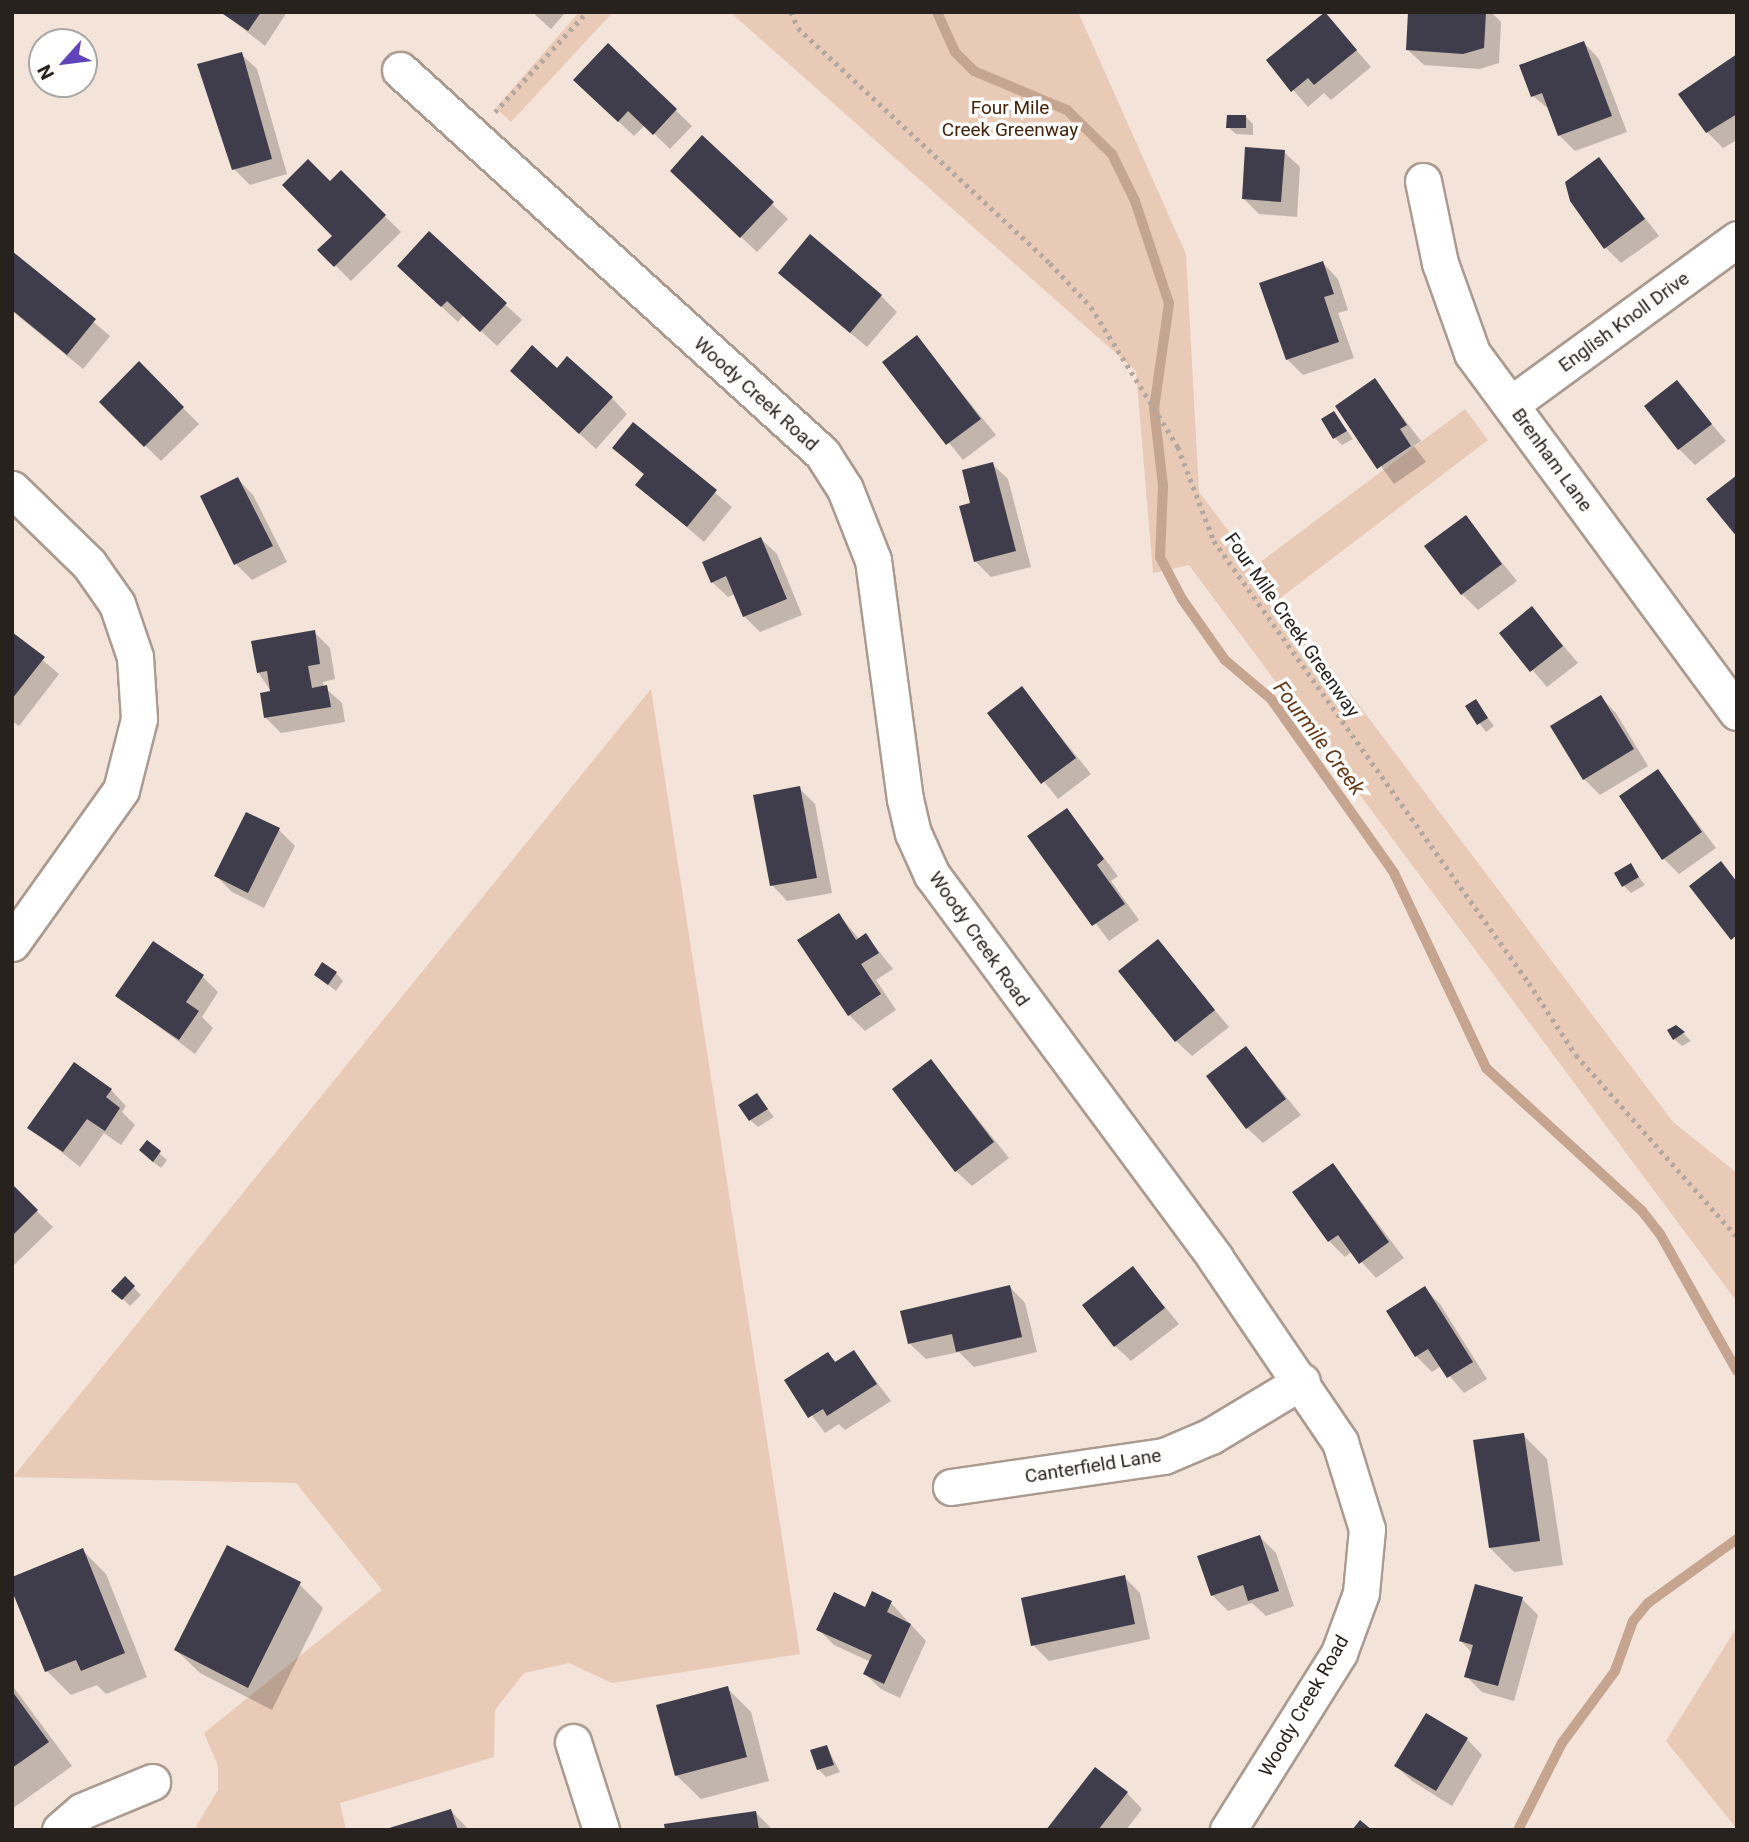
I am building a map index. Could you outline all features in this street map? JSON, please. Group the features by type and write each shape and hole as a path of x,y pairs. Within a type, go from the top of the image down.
{"street":[{"name":"Woody Creek Road","path":"400,70 822,453 845,489 873,560 905,799 913,833 932,875 1302,1381 1340,1442 1356,1484 1367,1529 1363,1583 1339,1653 1228,1830"},
{"name":"Brenham Lane","path":"1423,181 1458,322 1472,354 1737,712"},
{"name":"English Knoll Drive","path":"1511,404 1737,239"},
{"path":"12,489 89,564 117,604 135,657 139,719 130,766 116,799 12,943"},
{"name":"Canterfield Lane","path":"951,1487 1164,1456 1211,1436 1302,1381"},
{"path":"573,1742 601,1830"},
{"path":"60,1830 82,1811 152,1782"}],"path":[{"path":"473,137 587,12"},
{"name":"Four Mile Creek Greenway","path":"791,12 798,28 1050,263 1091,307 1170,434 1214,541 1530,983 1576,1055 1737,1237"}],"green space":[{"path":"579,12 613,12 511,122 496,108"},
{"name":"Four Mile Creek Greenway","path":"730,12 1078,12 1186,254 1199,492 1255,566 1465,409 1488,440 1279,599 1673,1122 1737,1173 1737,1302 1189,565 1153,573 1136,371"},
{"path":"651,689 800,1654 612,1683 569,1663 524,1673 495,1710 494,1757 340,1803 346,1830 194,1830 218,1790 218,1766 204,1733 382,1590 296,1483 13,1477"},
{"path":"1737,1627 1737,1829 1666,1741"}],"building":[{"path":"220,12 261,12 248,31"},
{"path":"1325,12 1357,50 1314,85 1308,78 1291,92 1266,60"},
{"path":"1408,12 1486,12 1484,48 1463,54 1406,50"},
{"path":"1584,41 1612,116 1558,136 1542,93 1531,97 1519,65"},
{"path":"608,43 677,109 653,135 628,111 618,122 573,80"},
{"path":"242,52 272,159 232,170 197,64"},
{"path":"1737,54 1737,114 1706,133 1678,94"},
{"path":"1227,115 1246,115 1246,128 1226,128"},
{"path":"702,135 774,202 740,238 670,171"},
{"path":"1245,147 1285,150 1281,202 1242,199"},
{"path":"1599,157 1645,219 1604,249 1570,201 1565,182"},
{"path":"308,159 330,181 341,170 386,215 334,267 317,250 332,236 282,185"},
{"path":"429,231 507,303 480,332 447,301 441,307 397,266"},
{"path":"810,234 882,295 850,333 778,273"},
{"path":"12,251 96,319 67,355 12,310"},
{"path":"1323,261 1334,294 1324,297 1339,342 1286,360 1259,283"},
{"path":"917,335 981,419 946,445 882,362"},
{"path":"532,345 557,368 567,356 613,397 579,434 510,371"},
{"path":"139,361 184,407 144,447 99,402"},
{"path":"1375,378 1407,425 1400,429 1411,446 1377,469 1335,406"},
{"path":"1677,380 1712,424 1678,450 1644,406"},
{"path":"1334,411 1347,431 1333,439 1321,419"},
{"path":"633,422 717,490 687,527 635,485 644,474 612,448"},
{"path":"993,462 1016,551 974,562 959,506 970,503 962,470"},
{"path":"1737,475 1737,537 1706,499"},
{"path":"238,477 273,546 234,565 200,496"},
{"path":"1466,515 1502,564 1461,595 1424,546"},
{"path":"761,537 787,599 743,617 726,576 711,583 702,562"},
{"path":"1532,606 1563,646 1530,672 1499,633"},
{"path":"315,630 320,664 308,666 312,688 327,685 331,707 264,718 260,693 270,691 267,671 257,673 251,641"},
{"path":"12,632 45,657 12,699"},
{"path":"1022,686 1076,758 1041,784 987,713"},
{"path":"1601,695 1634,749 1583,780 1550,726"},
{"path":"1476,699 1488,718 1477,725 1465,706"},
{"path":"1658,769 1702,832 1662,860 1619,796"},
{"path":"800,786 817,878 770,886 753,795"},
{"path":"1067,808 1104,859 1097,865 1125,904 1092,926 1027,836"},
{"path":"246,812 280,828 248,893 214,876"},
{"path":"1721,861 1737,882 1737,935 1731,940 1689,886"},
{"path":"1631,863 1639,877 1622,887 1614,873"},
{"path":"839,913 856,940 866,933 879,953 861,964 881,994 848,1016 797,940"},
{"path":"1158,939 1215,1010 1175,1042 1118,971"},
{"path":"153,941 204,975 186,1002 199,1011 179,1040 115,996"},
{"path":"322,962 337,972 328,985 314,975"},
{"path":"1676,1025 1685,1032 1673,1040 1667,1030"},
{"path":"1246,1046 1286,1099 1246,1129 1206,1076"},
{"path":"931,1059 994,1142 955,1172 892,1089"},
{"path":"74,1062 112,1089 106,1097 120,1108 105,1131 87,1119 63,1152 27,1128"},
{"path":"757,1093 768,1109 749,1121 738,1105"},
{"path":"147,1140 161,1151 153,1162 139,1150"},
{"path":"1333,1163 1389,1242 1359,1264 1338,1235 1328,1242 1292,1192"},
{"path":"12,1184 38,1210 12,1236"},
{"path":"1133,1266 1165,1308 1114,1347 1082,1305"},
{"path":"125,1276 135,1286 122,1300 111,1291"},
{"path":"1010,1285 1022,1337 956,1352 952,1334 908,1344 900,1311"},
{"path":"1425,1286 1473,1362 1447,1378 1428,1349 1415,1357 1386,1311"},
{"path":"854,1350 877,1384 827,1416 823,1409 808,1418 784,1380 828,1352 835,1362"},
{"path":"1524,1433 1540,1541 1489,1548 1473,1440"},
{"path":"1260,1535 1279,1591 1248,1601 1243,1585 1211,1596 1197,1556"},
{"path":"227,1545 301,1582 248,1688 174,1650"},
{"path":"83,1548 125,1653 81,1671 76,1660 45,1672 12,1591 12,1577"},
{"path":"1125,1575 1135,1624 1031,1646 1021,1598"},
{"path":"1475,1584 1523,1597 1498,1686 1464,1677 1473,1645 1459,1641"},
{"path":"872,1591 892,1601 887,1612 911,1624 884,1684 863,1674 872,1655 816,1630 834,1592 865,1607"},
{"path":"728,1686 747,1757 675,1776 656,1705"},
{"path":"12,1691 49,1742 12,1768"},
{"path":"1426,1713 1468,1738 1436,1791 1394,1766"},
{"path":"827,1745 834,1765 817,1770 810,1750"},
{"path":"1095,1767 1128,1792 1098,1830 1046,1830"},
{"path":"451,1809 458,1830 386,1830 386,1829"},
{"path":"756,1811 759,1830 665,1830 664,1824"},
{"path":"1360,1820 1372,1830 1352,1830"}],"waterway":[{"name":"Fourmile Creek","path":"937,12 955,52 974,71 1067,110 1112,154 1135,201 1169,303 1154,408 1163,486 1160,557 1182,599 1225,660 1271,699 1394,873 1486,1068 1642,1211 1660,1234 1737,1371"},
{"path":"1518,1830 1562,1743 1615,1671 1633,1621 1648,1603 1737,1539"}]}
